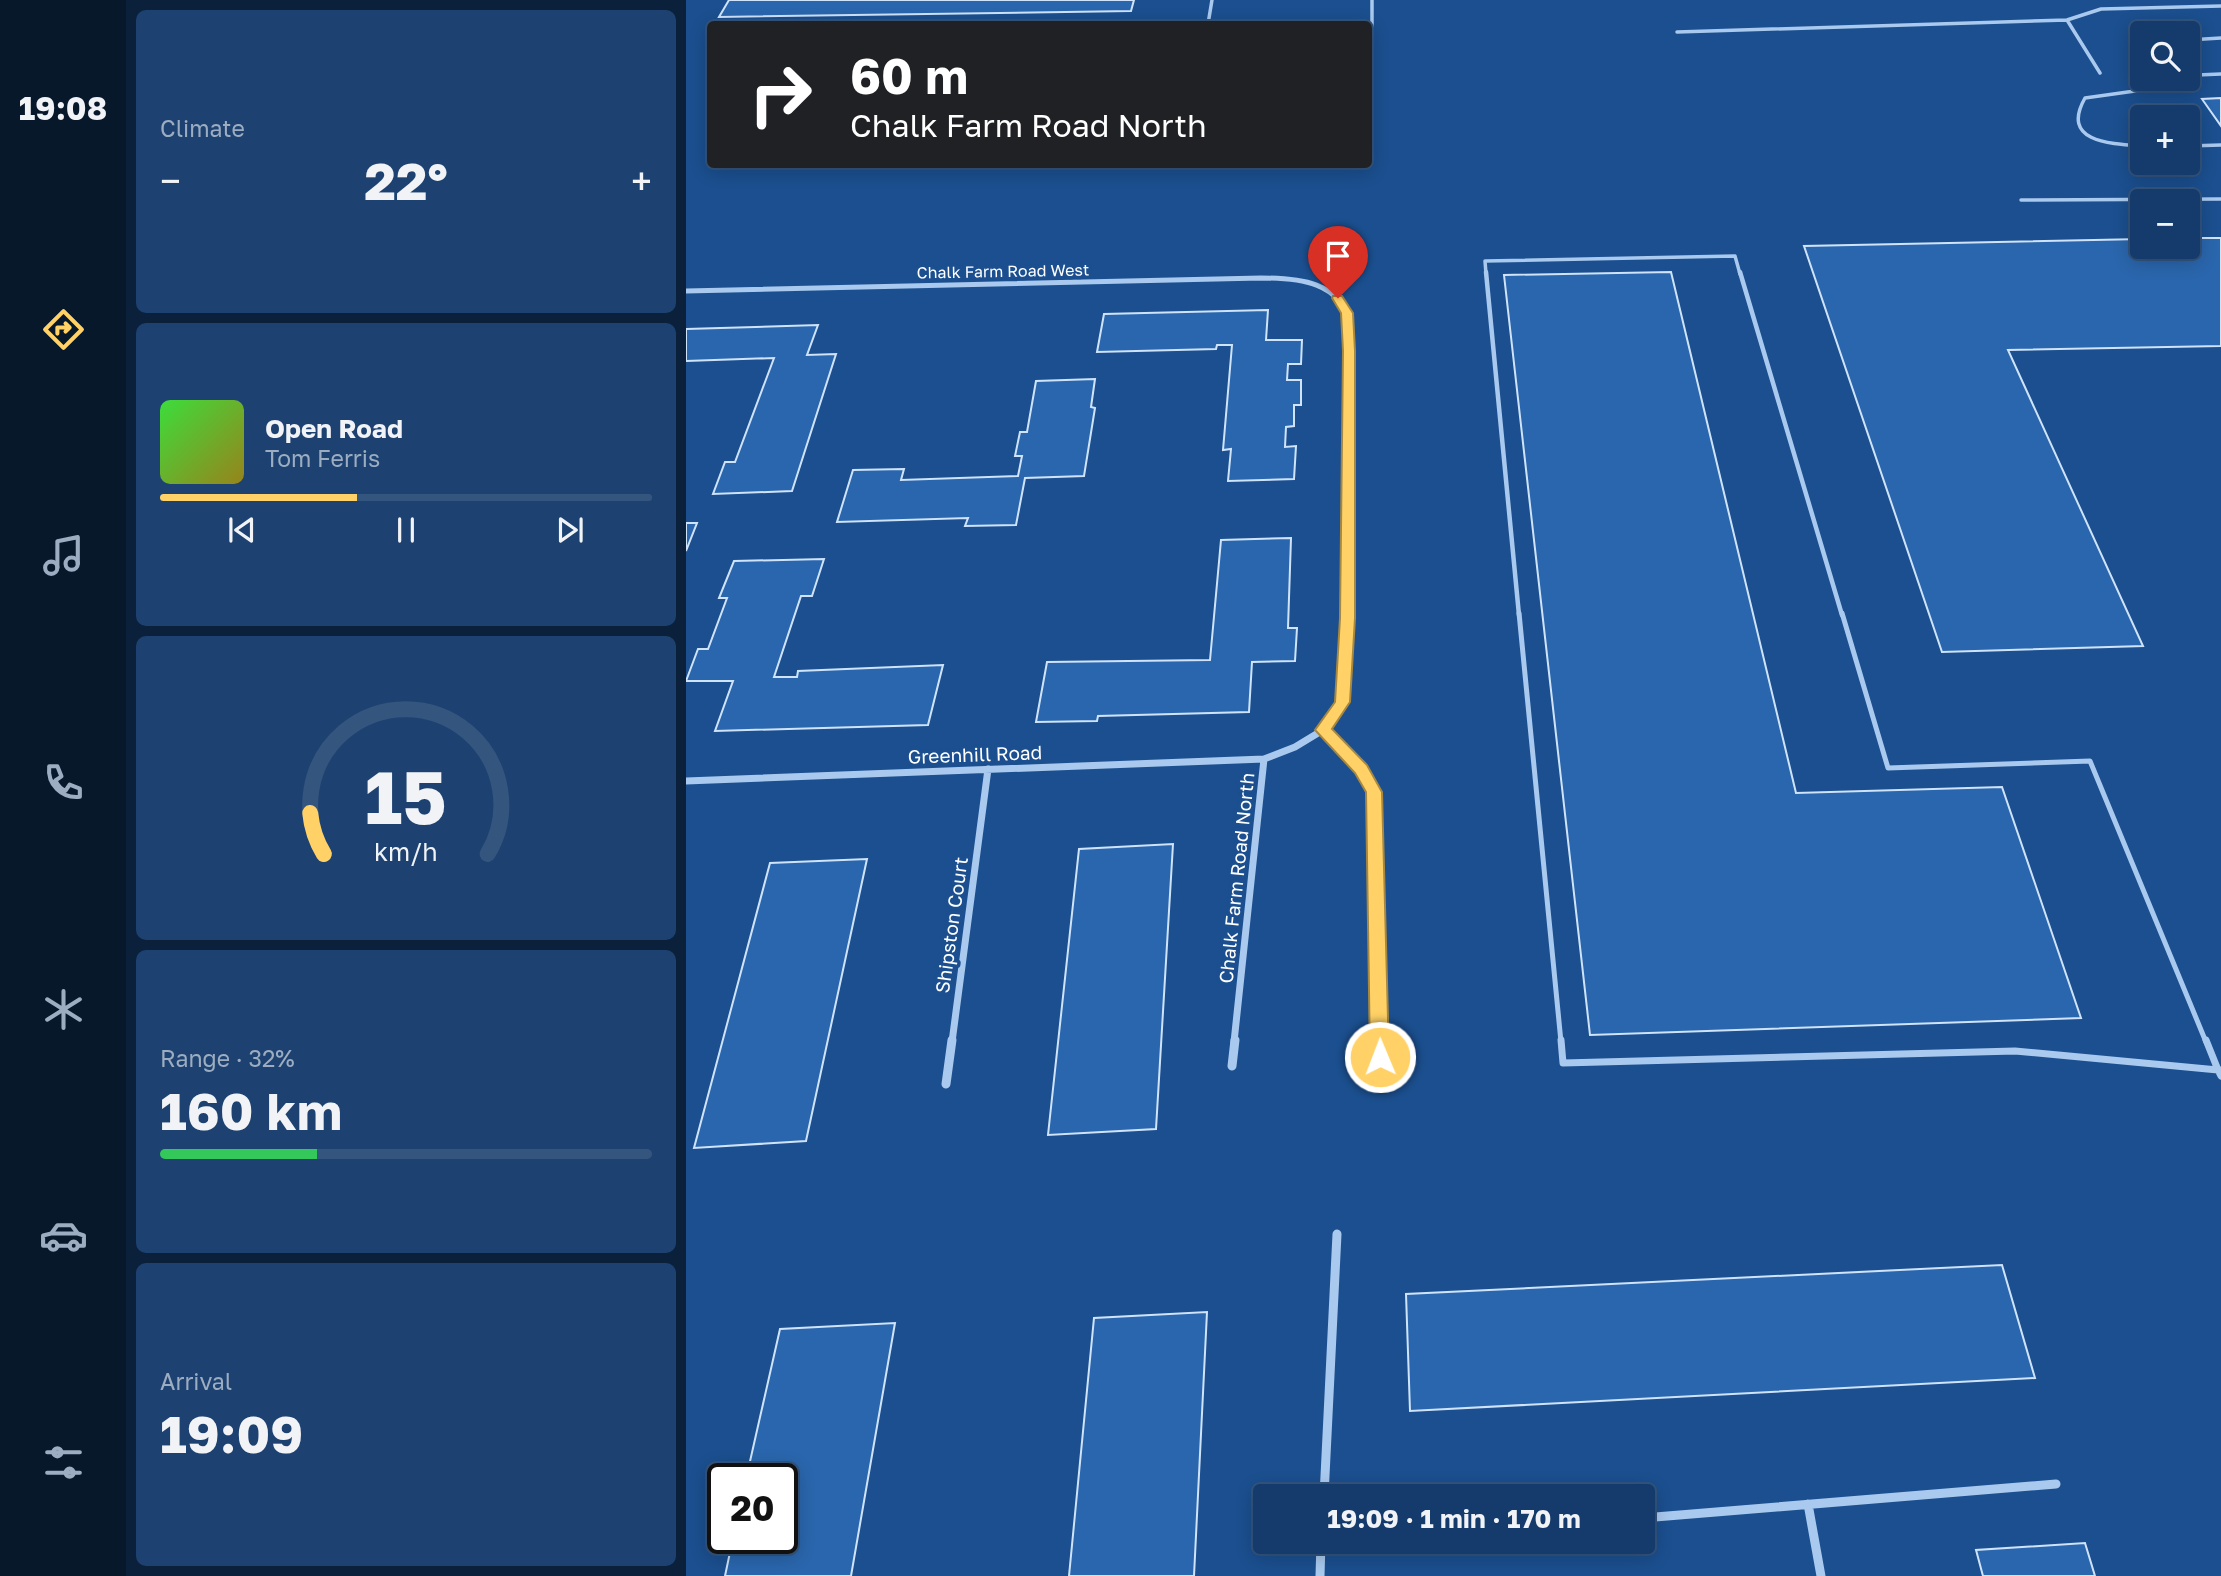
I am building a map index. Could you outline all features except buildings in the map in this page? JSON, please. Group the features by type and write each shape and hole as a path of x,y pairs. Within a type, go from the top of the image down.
{"street":[{"name":"Chalk Farm Road West","path":"686,291 1231,278 1286,279 1319,286"},
{"name":"Chalk Farm Road North","path":"1231,1066 1264,759 1296,747 1323,730 1342,702 1348,618 1347,313 1338,298 1319,286"},
{"name":"Greenhill Road","path":"686,781 1264,759"},
{"name":"Shipston Court","path":"946,1084 988,769"},
{"path":"1325,1484 1337,1234"},
{"path":"1655,1517 2056,1484"},
{"path":"1808,1504 1821,1576"},
{"path":"1320,1576 1321,1554"}],"lane":[{"path":"1208,21 1212,0"},
{"path":"1372,0 1372,78"},
{"path":"1677,32 2067,20 2101,9 2221,6"},
{"path":"2067,20 2100,73"},
{"path":"2200,39 2221,38"},
{"path":"2200,75 2221,74"},
{"path":"2130,145 2093,138 2077,124 2075,117 2085,98 2135,91"},
{"path":"2200,146 2221,145"},
{"path":"2021,200 2221,198"},
{"path":"1735,256 1888,768 2090,761 2220,1072 2015,1051 1563,1063 1485,261 1735,256"},
{"path":"1323,730 1361,769 1374,792 1380,1057"}],"route":[{"path":"1338,298 1347,313 1349,351 1348,618 1342,702 1323,730 1361,769 1374,792 1380,1057"}]}
